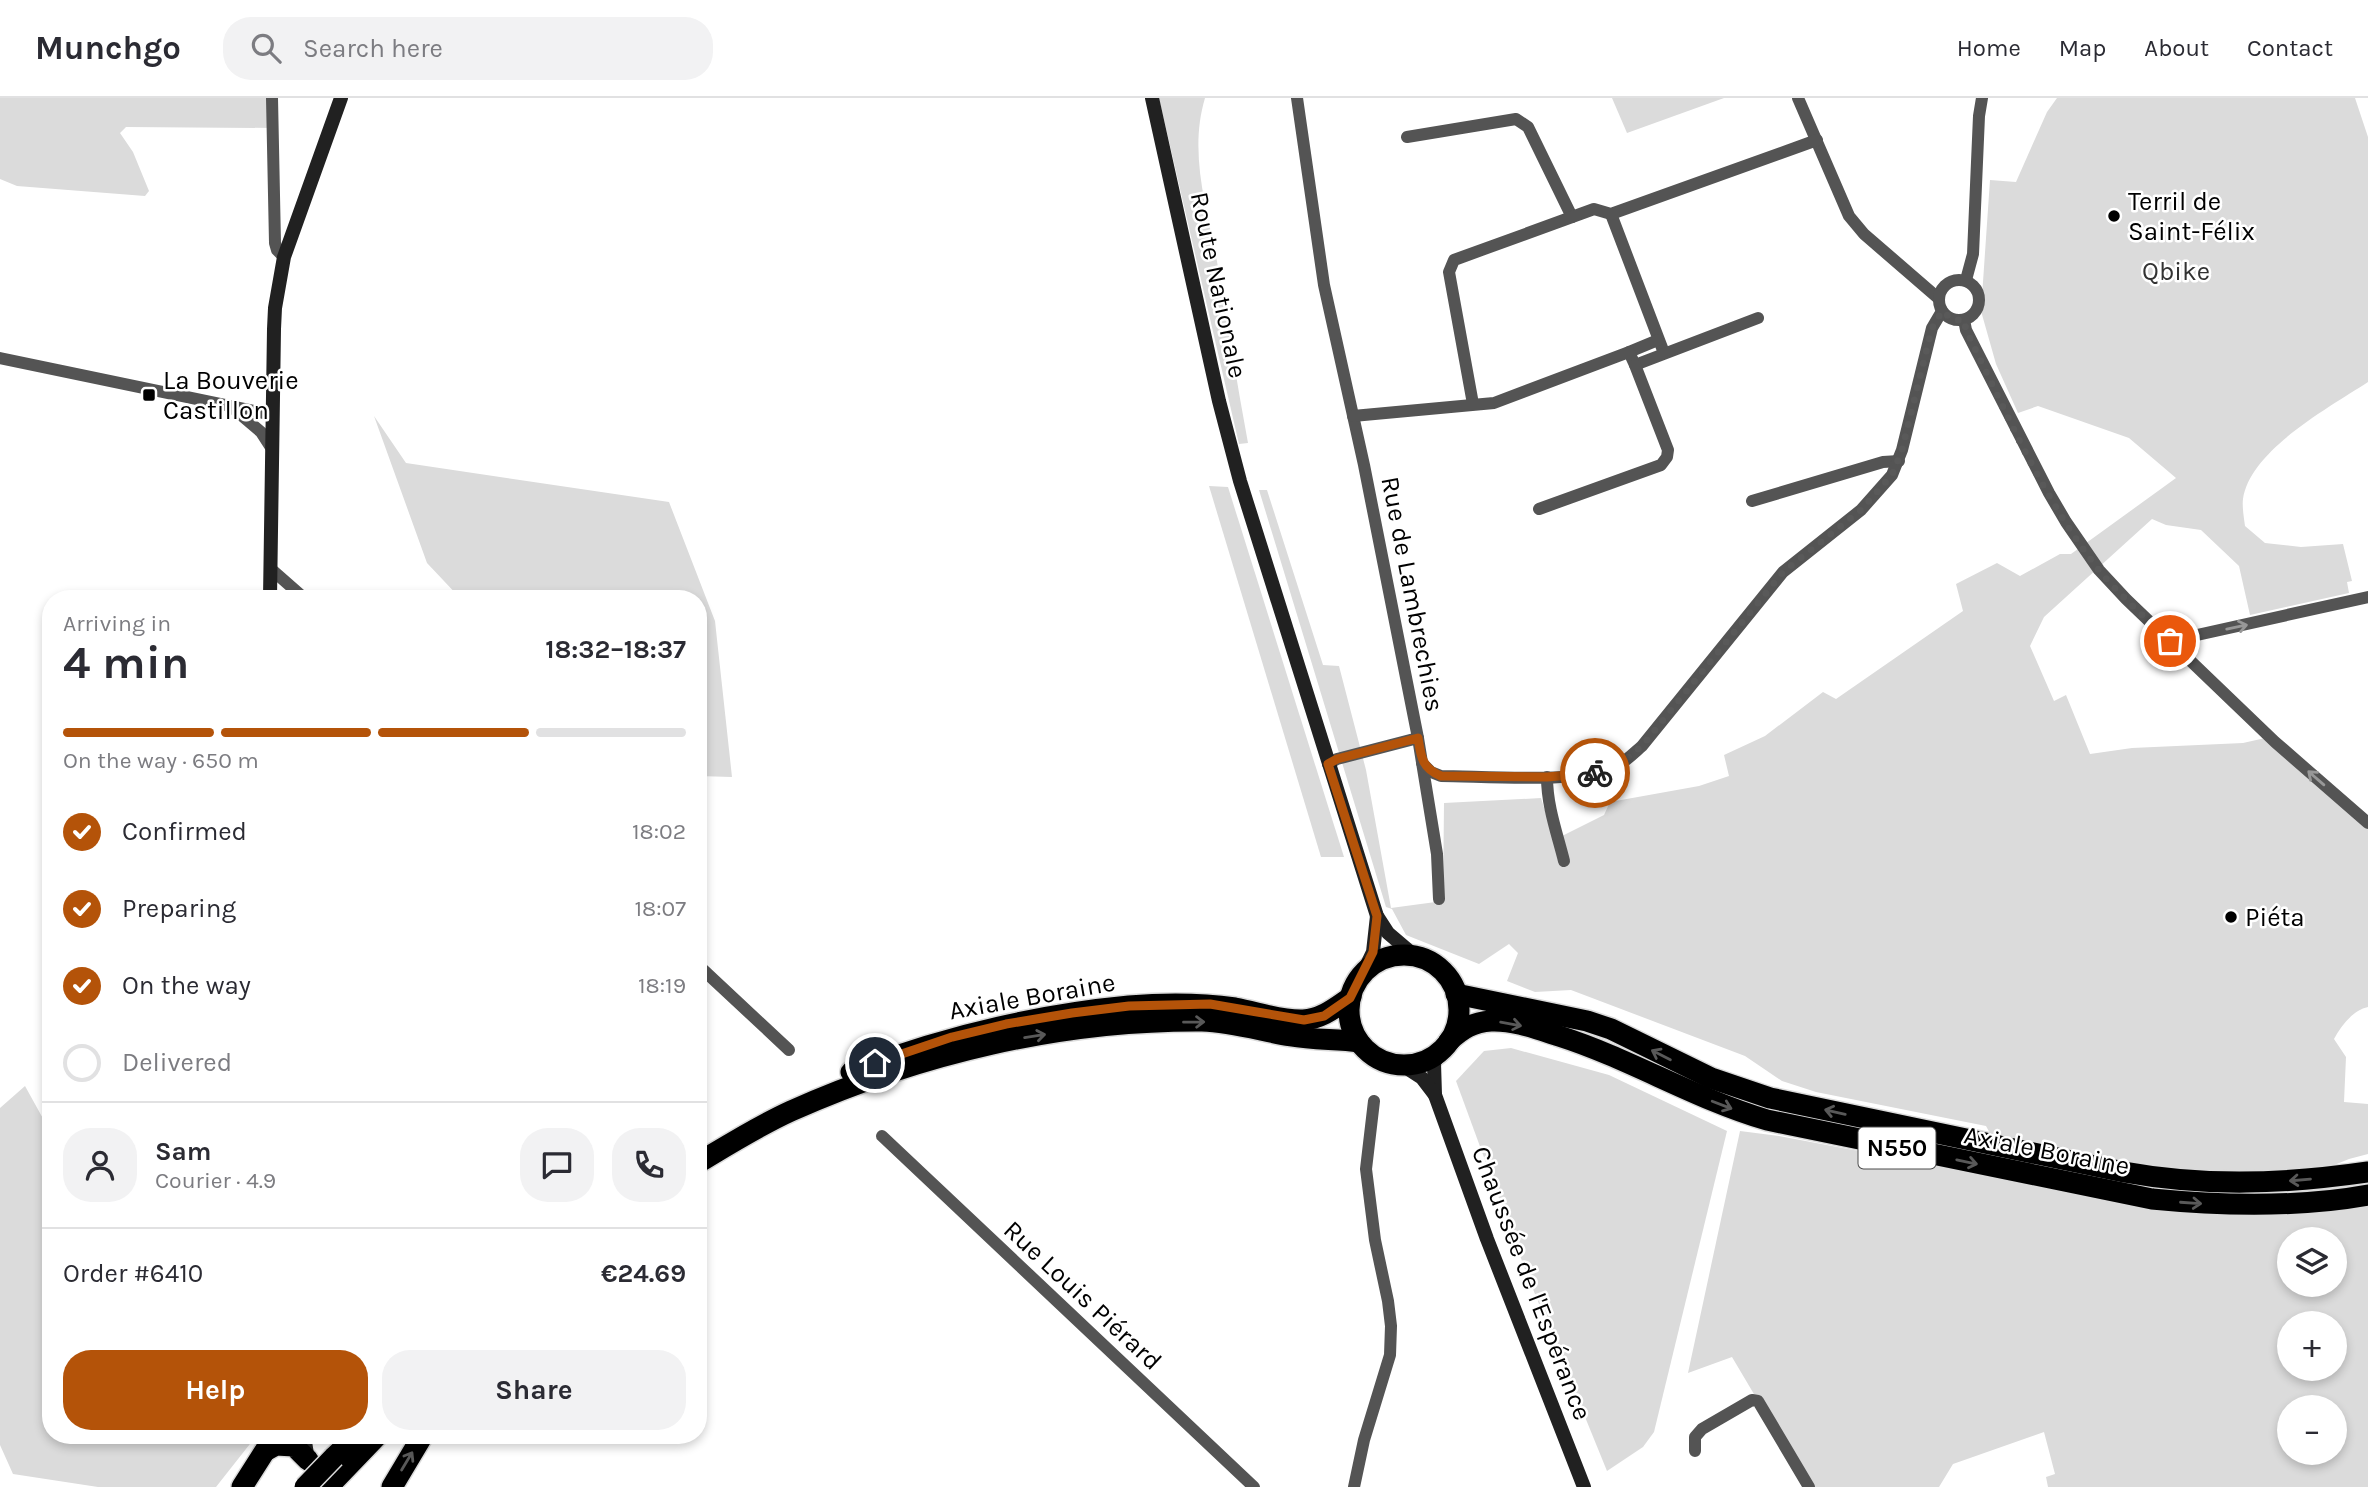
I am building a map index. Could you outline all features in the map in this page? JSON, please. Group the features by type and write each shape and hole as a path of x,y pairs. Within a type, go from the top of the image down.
{"highway":[{"path":"1402,1065 1377,1058 1359,1042 1350,1020 1350,998 1362,975 1371,966 1389,957 1415,956 1439,968 1452,984 1456,994 1458,1020 1445,1046"},
{"name":"Axiale Boraine","path":"1456,994 1587,1021 1611,1029 1711,1078 1770,1098 2153,1178 2226,1183 2288,1181 2368,1172"},
{"name":"Axiale Boraine","path":"707,1143 749,1117 836,1077 952,1037 1006,1024 1072,1013 1174,1004 1210,1004 1304,1020 1324,1016 1350,998"},
{"name":"Axiale Boraine","path":"707,1158 747,1133 790,1111 917,1063 964,1049 1020,1038 1126,1024 1204,1021 1240,1025 1297,1037 1359,1042"},
{"name":"Axiale Boraine","path":"1445,1046 1462,1029 1488,1021 1542,1030 1595,1048 1717,1104 1767,1120 2152,1199 2265,1205 2368,1195"},
{"name":"N550","path":"1402,1065 1420,1062 1445,1046"},
{"path":"242,1487 269,1444"},
{"path":"273,1444 293,1446 308,1460"},
{"path":"334,1473 351,1444"},
{"path":"305,1487 334,1473 368,1444"},
{"path":"392,1487 418,1444"}],"main road":[{"path":"270,590 275,308 284,257 341,98"},
{"name":"Route Nationale","path":"1152,98 1219,401 1240,481 1328,764"},
{"path":"1328,764 1377,916 1388,933 1415,956"},
{"path":"1362,975 1373,952 1377,916"},
{"path":"1435,1095 1434,1063 1445,1046"},
{"path":"1402,1065 1422,1078 1435,1095"},
{"name":"Chaussée de l'Espérance","path":"1435,1095 1492,1251 1584,1487"},
{"path":"305,1444 312,1487"}],"street":[{"path":"272,98 275,243 277,250 284,257"},
{"name":"Rue de Lambrechies","path":"1297,98 1324,285 1364,465 1418,738 1437,854 1439,899"},
{"path":"1798,98 1849,216 1864,234 1938,298 1942,311 1953,320 1964,320 1977,308 1979,297 1966,280 1954,279 1947,282 1938,298"},
{"path":"1966,280 1973,254 1982,98"},
{"path":"1407,137 1516,120 1528,127 1572,216"},
{"path":"1473,404 1449,272 1454,260 1594,209 1611,214 1817,140"},
{"path":"1611,214 1664,353"},
{"path":"1422,763 1441,776 1585,775 1616,767 1642,746 1783,572 1861,510 1892,475 1899,461 1932,328 1942,311"},
{"path":"1635,365 1758,318"},
{"path":"1964,320 1966,330 2049,493 2099,570 2275,741 2368,823"},
{"path":"1353,416 1494,403 1658,340"},
{"path":"1539,509 1661,465 1665,461 1668,450 1629,352"},
{"path":"0,358 221,403 273,420"},
{"path":"221,403 251,422 272,449"},
{"path":"251,422 273,420"},
{"path":"1752,500 1883,462 1899,461"},
{"path":"271,569 295,590"},
{"path":"2170,641 2368,597"},
{"path":"1328,764 1337,759 1418,738"},
{"path":"1547,777 1549,802 1564,860"},
{"path":"707,973 789,1050"},
{"path":"1354,1487 1364,1440 1390,1355 1388,1301 1375,1240 1366,1169 1374,1101"},
{"name":"Rue Louis Piérard","path":"882,1136 1254,1487"},
{"path":"1695,1451 1695,1437 1702,1429 1752,1400 1758,1401 1809,1487"}],"green space":[{"path":"0,98 272,98 274,128 126,127 120,133 133,152 149,191 145,196 17,186 0,179"},
{"path":"1159,98 1205,98 1198,141 1201,183 1248,443 1239,444"},
{"path":"1612,98 1724,98 1627,133"},
{"name":"Qbike","path":"2057,98 2355,98 2368,137 2368,382 2314,417 2276,447 2249,481 2243,499 2245,526 2265,543 2301,547 2343,544 2352,581 2347,582 2349,593 2250,615 2239,566 2201,530 2166,525 2152,519 2044,617 2030,646 2054,701 2066,695 2090,754 2132,748 2243,743 2274,736 2368,819 2368,1007 2352,1015 2334,1039 2346,1057 2344,1102 2368,1104 2368,1154 2317,1172 2160,1172 1992,1137 1986,1126 1816,1092 1782,1081 1745,1056 1571,990 1535,992 1507,981 1518,953 1509,944 1479,964 1406,935 1392,909 1386,907 1259,490 1267,490 1323,665 1339,666 1366,770 1391,908 1443,901 1444,803 1541,798 1554,840 1604,815 1610,802 1699,786 1729,776 1724,755 1765,736 1823,692 1836,699 1963,611 1956,584 1997,563 2020,576 2060,554 2071,554 2176,478 2129,438 2038,406 2018,413 1996,364 1981,311 1990,180 2016,182 2047,112"},
{"path":"374,416 406,463 669,502 703,590 452,590 427,563"},
{"path":"1209,486 1228,487 1344,857 1321,857"},
{"path":"707,600 715,621 732,777 707,776"},
{"path":"1511,1048 1609,1075 1727,1131 1654,1432 1643,1447 1607,1471 1526,1272 1456,1081 1484,1051"},
{"path":"25,1086 42,1117 42,1444 250,1444 216,1487 98,1487 13,1474 0,1445 0,1108"},
{"path":"1740,1131 2044,1186 2315,1210 2368,1206 2368,1487 2048,1487 2046,1477 2055,1474 2044,1432 1953,1464 1939,1487 1809,1487 1732,1357 1688,1373"}],"way so far":[{"path":"1595,773 1616,767 1642,746 1783,572 1861,510 1882,489 1899,461 1932,328 1942,311 1953,320 1964,320 1966,330 1996,392 2049,493 2080,544 2110,583 2170,641"}],"place":[{"name":"Terril de Saint-Félix","path":"2114,216"},
{"name":"La Bouverie Castillon","path":"149,395"},
{"name":"Piéta","path":"2231,917"}],"route":[{"path":"875,1063 952,1037 1006,1024 1129,1006 1210,1004 1283,1018 1304,1020 1324,1016 1350,998 1373,952 1377,916 1328,764 1337,759 1418,738 1422,763 1441,776 1547,777 1595,773"}]}
